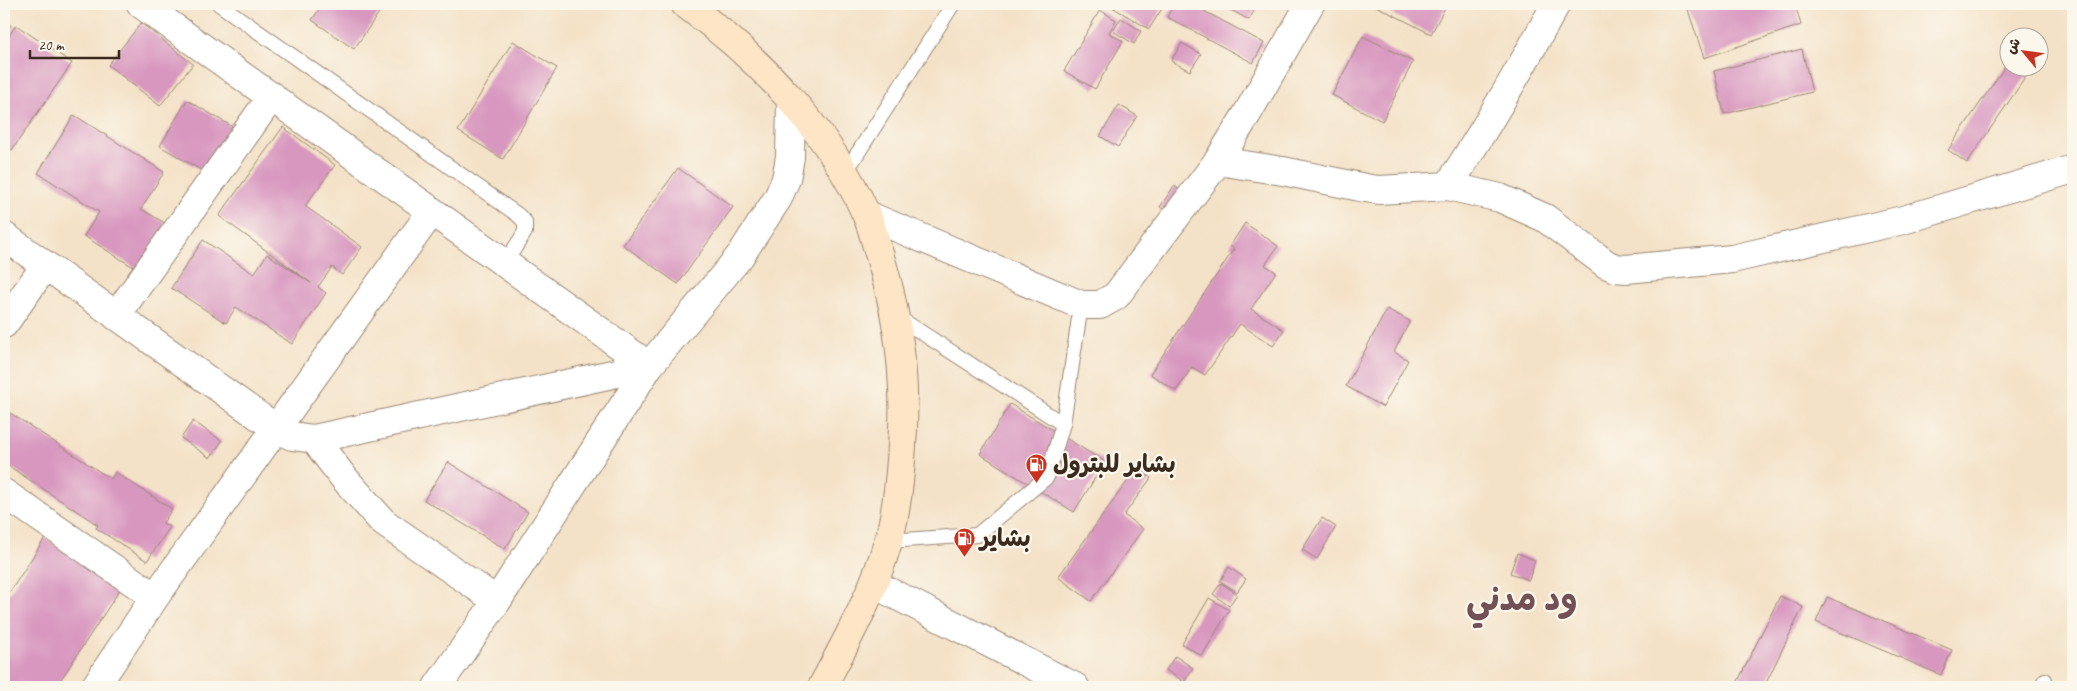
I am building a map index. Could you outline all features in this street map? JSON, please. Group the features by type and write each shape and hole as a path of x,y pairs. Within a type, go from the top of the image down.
{"main road":[{"path":"701,9 791,102 822,138 845,173 867,215 884,267 894,315 902,366 904,417 900,477 889,541 874,584 822,687"}],"street":[{"path":"141,4 649,366"},
{"path":"867,215 1081,305 1100,305 1116,296 1218,161 1310,4"},
{"path":"1448,186 1525,62 1556,4"},
{"path":"116,316 272,96"},
{"path":"437,687 497,602 649,366 740,256 778,198 786,179 790,157 791,102"},
{"path":"1218,161 1379,190 1448,186 1500,198 1546,218 1606,264 1615,268 1626,269 1732,259 1903,220 2073,170"},
{"path":"94,687 155,597 432,211"},
{"path":"4,236 276,429 292,436 314,439 649,366"},
{"path":"4,324 45,266"},
{"path":"314,439 344,478 383,522 497,602"},
{"path":"4,493 155,597"},
{"path":"874,584 1075,687"}],"lane":[{"path":"218,4 522,218 525,222 525,232 505,262"},
{"path":"845,173 953,4"},
{"path":"889,541 977,535 1048,476 1064,424 1081,305"},
{"path":"894,315 1064,424"}],"building":[{"path":"323,4 385,4 354,49 312,20"},
{"path":"1107,4 1158,4 1163,7 1149,29"},
{"path":"1174,4 1191,4 1264,43 1253,63 1167,17"},
{"path":"1220,4 1258,4 1249,20"},
{"path":"1372,4 1447,4 1431,34"},
{"path":"1707,4 1807,4 1796,8 1801,25 1704,58 1688,10"},
{"path":"1100,10 1116,20 1109,33 1123,41 1095,89 1064,71"},
{"path":"1121,18 1141,31 1134,44 1113,31"},
{"path":"4,21 11,25 4,37"},
{"path":"141,23 193,64 160,106 108,65"},
{"path":"16,25 72,63 12,150 4,144 4,43"},
{"path":"1363,36 1413,62 1382,121 1332,95"},
{"path":"513,41 557,68 503,159 458,131"},
{"path":"1182,43 1201,54 1190,71 1171,61"},
{"path":"1802,49 1812,92 1724,114 1714,71"},
{"path":"2000,74 2000,78 2025,78 1967,163 1948,150"},
{"path":"187,100 238,130 211,176 160,146"},
{"path":"1119,105 1137,116 1118,147 1100,136"},
{"path":"74,115 164,172 141,209 175,229 146,275 84,236 99,212 38,173"},
{"path":"283,127 335,165 305,206 362,247 342,275 332,267 318,287 326,293 292,344 236,307 226,323 171,288 203,240 254,274 267,254 311,283 219,216"},
{"path":"678,168 733,207 678,284 623,245"},
{"path":"1174,186 1187,195 1172,215 1160,207"},
{"path":"1245,223 1278,246 1265,265 1276,272 1251,309 1284,330 1273,346 1240,324 1205,375 1192,367 1176,391 1150,374 1234,249 1230,246"},
{"path":"1387,309 1410,321 1394,352 1408,360 1383,407 1346,386"},
{"path":"1010,404 1105,462 1074,512 980,454"},
{"path":"4,409 111,479 115,472 172,509 163,523 170,527 147,561 96,528 98,525 4,463"},
{"path":"193,421 222,441 210,458 181,438"},
{"path":"448,462 528,512 505,549 424,500"},
{"path":"1137,468 1151,478 1124,515 1143,529 1091,601 1058,577"},
{"path":"1322,518 1336,527 1317,559 1302,550"},
{"path":"45,538 121,588 56,687 4,687 4,601"},
{"path":"1517,553 1535,560 1529,580 1510,573"},
{"path":"1229,567 1246,579 1237,592 1220,581"},
{"path":"1221,583 1237,594 1229,606 1213,594"},
{"path":"1780,596 1803,607 1764,687 1735,687"},
{"path":"1827,597 1952,650 1941,675 1816,622"},
{"path":"1209,598 1229,610 1202,656 1182,644"},
{"path":"1175,656 1193,668 1184,682 1166,670"}],"place":[{"name":"بشاير للبترول","path":"1037,483"},
{"name":"بشاير","path":"964,557"}],"district":[{"name":"ود مدني","path":"1522,598"}]}
